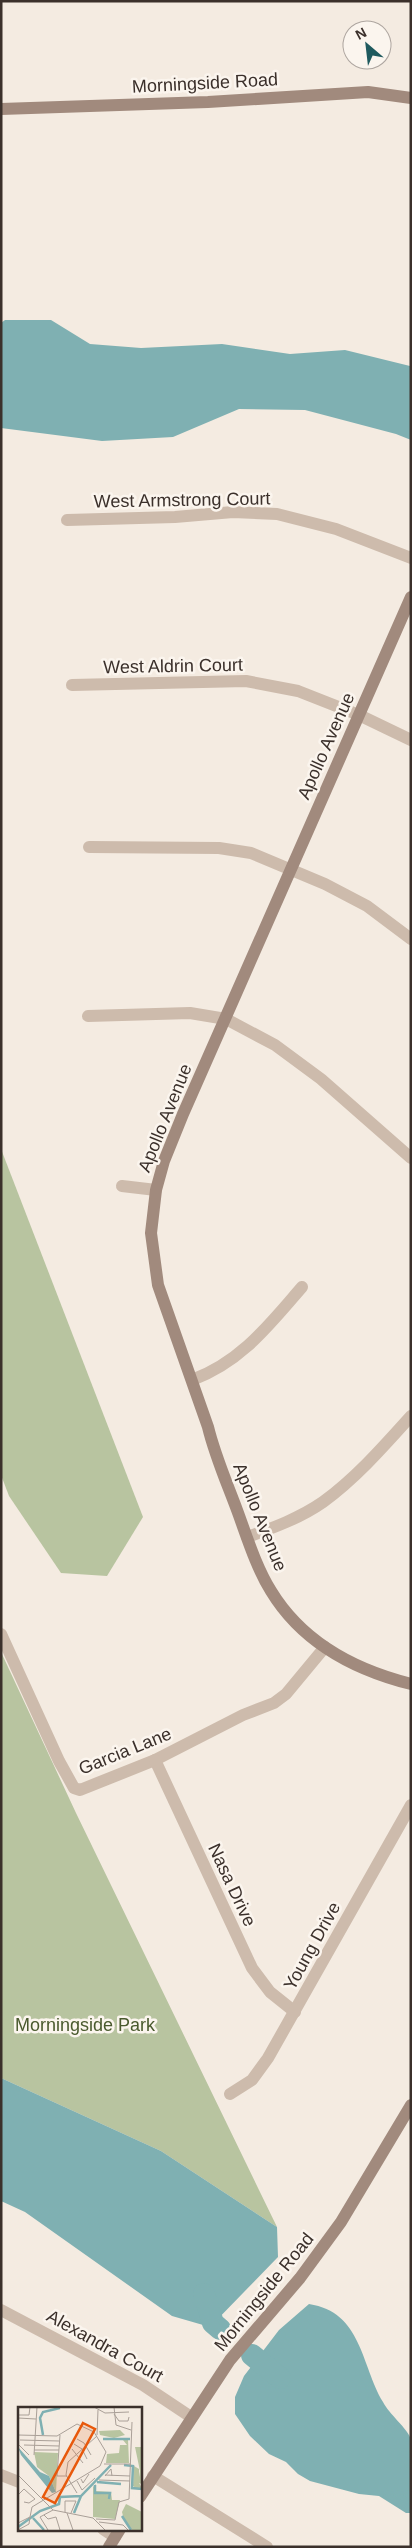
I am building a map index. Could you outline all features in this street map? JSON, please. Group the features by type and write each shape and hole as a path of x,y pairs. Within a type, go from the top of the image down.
{"street":[{"name":"Morningside Road","path":"1,109 208,102 368,92 411,98"},
{"name":"West Armstrong Court","path":"67,520 175,517 233,512 277,514 336,529 411,558"},
{"name":"Apollo Avenue","path":"411,596 164,1161 156,1190 151,1233 158,1285 214,1449 247,1537 271,1592 302,1628 325,1647 361,1669 411,1684"},
{"name":"West Aldrin Court","path":"72,684 246,681 298,691 359,715 411,740"},
{"path":"89,847 219,848 251,853 292,870 367,906 411,940"},
{"path":"88,1016 190,1013 226,1019 275,1045 321,1079 411,1158"},
{"path":"122,1186 156,1190"},
{"path":"192,1380 215,1372 240,1354 260,1335 302,1287"},
{"path":"247,1537 273,1528 322,1503 350,1479 411,1416"},
{"name":"Garcia Lane","path":"1,1634 59,1761 74,1788 87,1789 155,1760 244,1715 274,1703 286,1694 325,1647"},
{"name":"Nasa Drive","path":"155,1760 252,1968 270,1992 295,2012"},
{"name":"Young Drive","path":"230,2094 252,2080 268,2058 411,1805"},
{"name":"Morningside Road","path":"141,2495 230,2360 300,2278 342,2222 411,2105"},
{"name":"Alexandra Court","path":"1,2310 143,2385 191,2417"},
{"path":"1,2475 18,2482"},
{"path":"153,2476 267,2547"},
{"path":"104,2530 115,2538"}],"green space":[{"path":"1,1149 143,1517 107,1576 61,1573 9,1496 1,1475"},
{"name":"Morningside Park","path":"1,1652 76,1813 277,2227 161,2151 1,2078"}],"water":[{"path":"5,320 51,320 90,344 141,348 222,344 290,354 345,350 410,366 411,440 396,434 305,410 239,409 173,437 102,441 1,428 1,323"},
{"path":"1,2078 161,2151 277,2227 278,2257 210,2327 172,2316 25,2212 1,2201"},
{"path":"309,2304 326,2309 340,2317 350,2329 358,2342 383,2402 411,2439 411,2513 406,2513 379,2496 359,2494 310,2481 298,2474 286,2462 269,2454 250,2436 235,2414 235,2397 244,2376 279,2330"}],"waterway":[{"path":"204,2294 213,2323 220,2329"},
{"path":"252,2355 280,2378"}]}
